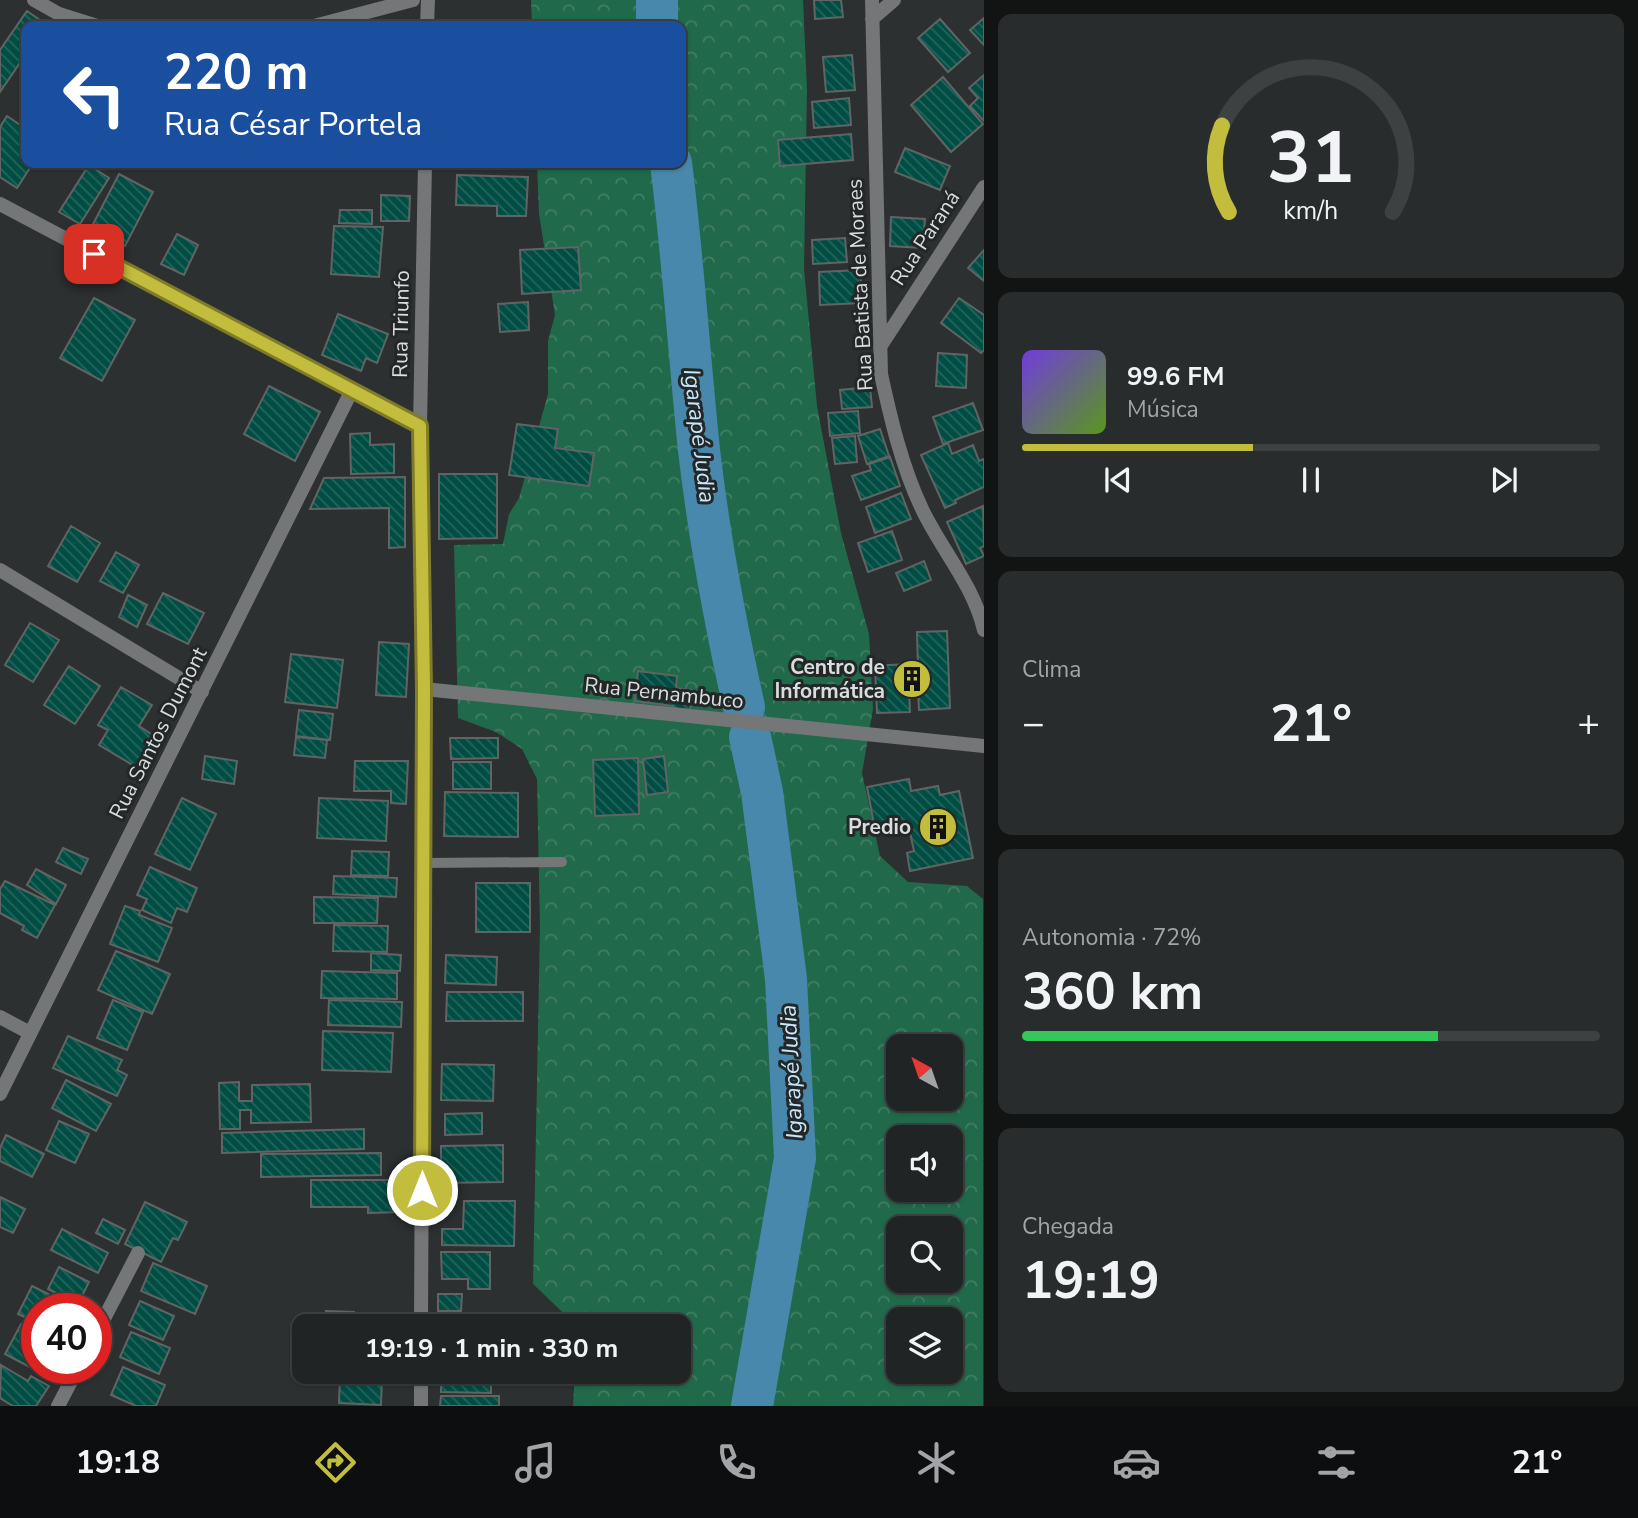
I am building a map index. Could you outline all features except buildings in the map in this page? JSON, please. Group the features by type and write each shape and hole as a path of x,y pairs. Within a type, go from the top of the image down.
{"street":[{"path":"34,0 59,14 81,21"},
{"path":"333,21 413,0"},
{"path":"427,21 428,0"},
{"name":"Rua Batista de Moraes","path":"872,0 881,374 890,417 915,492 930,524 971,593 984,630"},
{"path":"872,19 894,0"},
{"name":"Rua Triunfo","path":"421,1314 424,690 420,426 425,168"},
{"name":"Rua Paraná","path":"880,346 981,195"},
{"path":"0,204 420,426"},
{"name":"Rua Santos Dumont","path":"0,1094 352,390"},
{"path":"0,570 202,692"},
{"name":"Rua Pernambuco","path":"424,690 984,746"},
{"path":"0,1017 30,1033"},
{"path":"112,1303 138,1253"},
{"path":"58,1406 70,1384"},
{"path":"421,1384 421,1406"}],"lane":[{"path":"424,863 562,862"}],"green space":[{"path":"531,0 803,0 807,89 804,269 817,406 841,533 869,634 873,709 862,773 880,856 908,882 967,886 983,899 983,1406 573,1406 574,1384 691,1384 691,1314 564,1314 533,1284 540,927 537,779 522,749 496,732 458,718 454,545 503,544 509,514 519,498 548,394 548,341 555,315 539,214 537,168 686,168 686,21 532,21"}],"waterway":[{"name":"Igarapé Judia","path":"657,0 657,21"},
{"name":"Igarapé Judia","path":"672,168 703,482 718,579 744,707"},
{"name":"Igarapé Judia","path":"750,737 762,792 786,979 795,1158 752,1406"}],"place":[{"name":"Centro de Informática","path":"912,679"},
{"name":"Predio","path":"938,827"}],"route":[{"path":"94,254 420,426 424,690 422,1190"}]}
